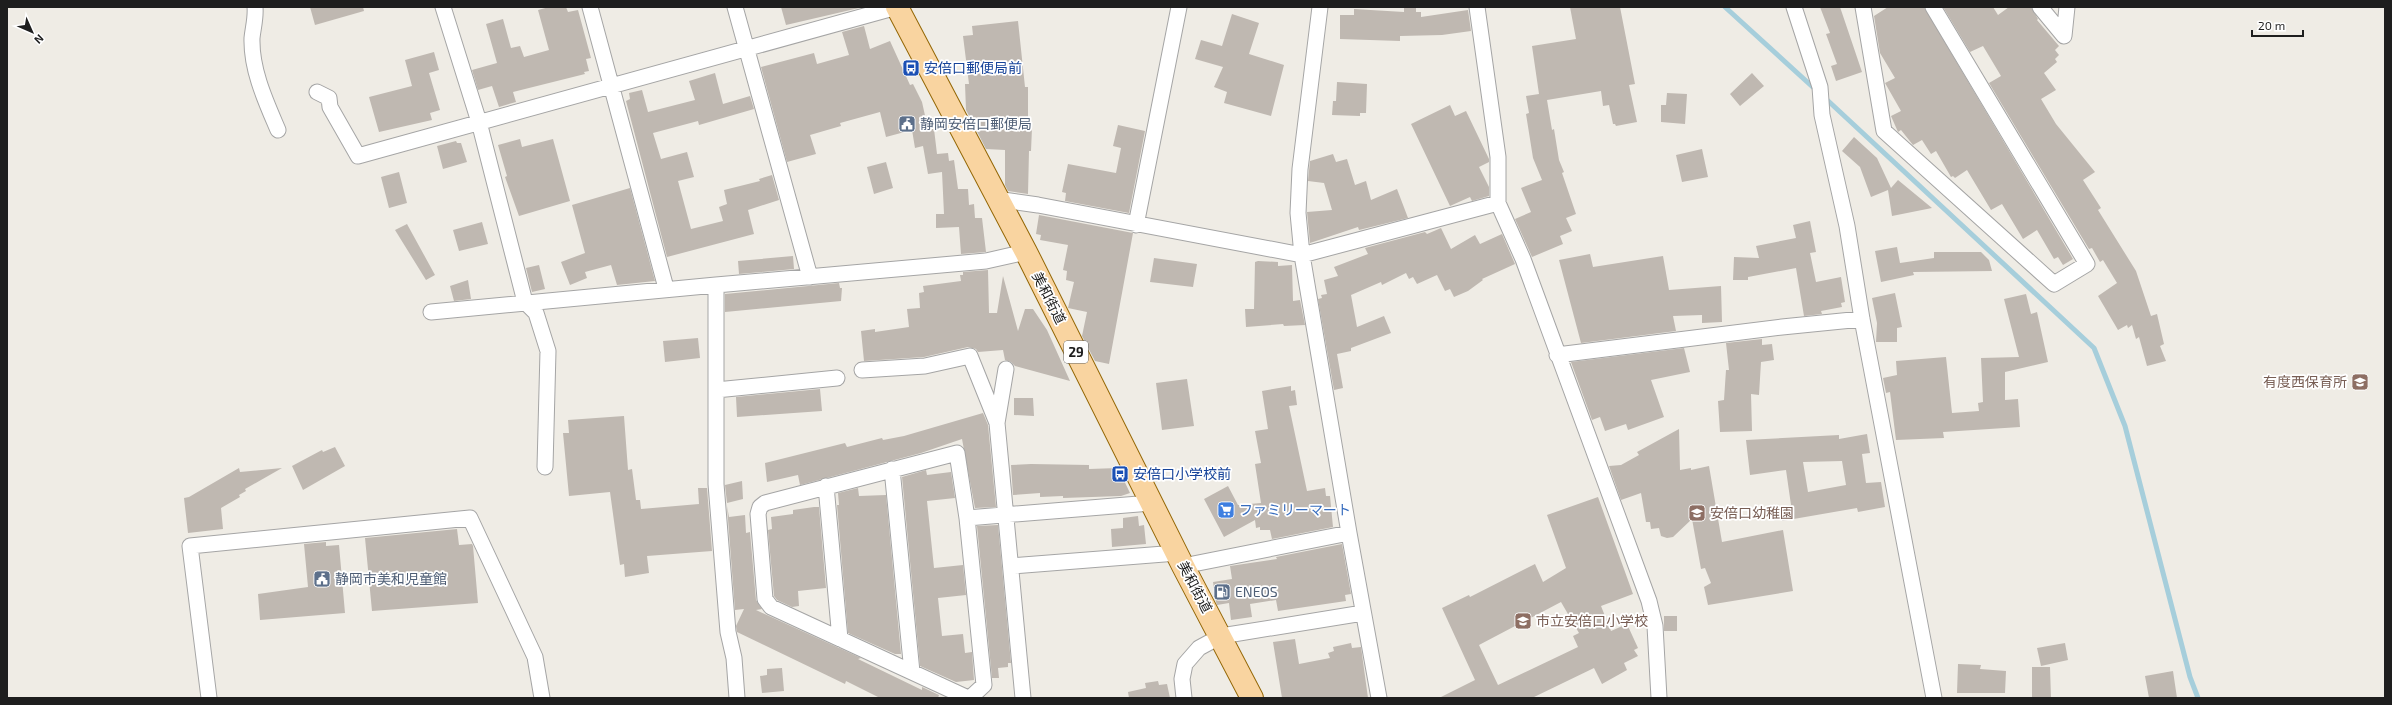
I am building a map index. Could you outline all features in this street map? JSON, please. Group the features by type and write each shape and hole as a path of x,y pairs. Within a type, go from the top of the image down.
{"main road":[{"name":"美和街道","path":"897,7 996,199 1026,252 1151,503 1252,698"}],"street":[{"path":"255,7 252,38 255,63 263,94 278,130"},
{"path":"443,7 479,122 525,302 536,313 548,351 545,467"},
{"path":"590,7 666,288"},
{"path":"735,7 810,277"},
{"path":"317,92 329,98 330,107 358,156 897,7"},
{"path":"1136,225 1179,7"},
{"path":"1320,7 1300,169 1298,213 1302,255 1348,533 1379,698"},
{"path":"1477,7 1498,157 1498,203 1523,259 1557,355 1649,601 1655,626 1659,698"},
{"path":"1794,7 1820,87 1823,109 1822,115 1847,226 1862,319 1934,698"},
{"path":"1863,7 1884,131 2054,284 2087,264 1933,7"},
{"path":"2040,7 2064,36 2067,7"},
{"path":"996,199 1038,205 1136,225 1302,255 1498,203"},
{"path":"431,312 666,288 986,262 1026,252"},
{"path":"716,285 716,484 728,632 734,658 737,698"},
{"path":"1557,355 1782,326 1862,319"},
{"path":"862,370 925,366 970,356 997,423"},
{"path":"1006,368 997,423 1023,698"},
{"path":"716,390 837,378"},
{"path":"957,453 967,518 984,685 969,698 771,607 765,599 758,514 760,507 765,503 892,469 957,453"},
{"path":"892,469 912,672"},
{"path":"826,486 840,639"},
{"path":"967,518 1151,503"},
{"path":"209,698 190,546 470,518 535,657 542,698"},
{"path":"1011,566 1180,560 1348,533"},
{"path":"1184,698 1182,679 1185,664 1199,648 1221,636 1363,613"}],"building":[{"path":"310,7 363,7 364,11 315,25"},
{"path":"549,7 566,7 568,12 578,10 591,58 586,59 589,71 584,72 585,74 513,92 516,102 499,107 492,86 478,90 472,70 497,63 486,24 503,19 511,48 520,46 524,57 549,50 538,10"},
{"path":"781,7 858,7 859,8 786,25"},
{"path":"1404,7 1416,7 1416,12 1421,12 1421,17 1468,10 1471,31 1442,35 1400,36 1400,41 1340,39 1340,15 1354,15 1354,9 1404,12"},
{"path":"1570,7 1620,7 1635,84 1629,85 1637,122 1616,126 1613,124 1609,105 1603,106 1601,91 1547,100 1559,160 1564,172 1562,173 1576,214 1566,218 1572,231 1560,236 1563,244 1532,257 1515,219 1531,212 1521,188 1542,180 1533,158 1526,114 1529,113 1526,96 1539,94 1532,46 1576,39"},
{"path":"1820,7 1840,7 1862,72 1836,81 1831,66 1837,64 1826,34 1830,33"},
{"path":"1888,7 1924,7 2073,259 2063,265 2058,257 2054,259 2037,230 2023,239 2002,204 1991,210 1967,170 1955,178 1953,176 1951,177 1936,151 1931,154 1922,140 1913,145 1901,130 1898,132 1891,116 1901,111 1885,83 1895,78 1880,53 1874,16"},
{"path":"1943,7 1993,7 1998,15 2009,7 2031,7 2038,19 2037,20 2059,46 2055,50 2059,55 2055,59 2057,62 2044,73 2056,90 2041,99 2056,124 2095,172 2083,180 2101,208 2098,210 2136,271 2151,316 2157,314 2164,344 2160,346 2166,361 2147,366 2139,337 2136,339 2132,325 2128,328 2127,325 2118,330 2098,296 2117,283 2103,260 2100,262 2092,248 2089,249 1989,83 2001,76 1983,46 1970,52"},
{"path":"1232,14 1259,23 1249,54 1284,65 1271,116 1224,103 1227,92 1214,87 1223,67 1195,59 1201,40 1222,46"},
{"path":"1018,21 1025,87 1028,87 1028,128 1032,128 1031,151 1029,151 1028,194 1008,191 1005,185 1005,150 986,149 966,110 965,84 969,84 963,36 973,35 972,26"},
{"path":"864,26 870,49 890,41 910,85 913,84 922,102 928,129 934,129 937,154 948,153 949,161 954,160 958,189 968,189 969,205 974,204 975,218 982,218 986,252 961,254 959,227 936,228 936,214 944,214 942,172 928,174 923,146 915,148 912,130 886,137 880,112 840,123 841,126 810,135 816,154 787,162 761,67 814,53 817,64 849,55 842,32"},
{"path":"434,52 439,70 429,73 440,110 430,113 432,120 379,132 369,97 412,86 405,60"},
{"path":"715,73 723,104 750,96 754,109 699,125 698,121 653,133 661,159 687,152 694,177 678,181 691,229 723,221 719,207 727,204 724,190 760,181 759,179 772,175 779,200 748,210 754,234 667,257 626,101 630,99 629,93 642,90 648,112 695,100 689,81"},
{"path":"1752,73 1764,86 1740,106 1730,94"},
{"path":"1337,82 1367,84 1366,113 1360,113 1360,116 1332,115 1333,101 1336,101"},
{"path":"1667,93 1687,94 1685,124 1661,122 1661,105 1666,105"},
{"path":"1450,105 1455,116 1466,111 1489,159 1489,162 1479,167 1489,187 1489,196 1472,201 1470,197 1450,206 1411,124"},
{"path":"1118,125 1145,131 1129,213 1065,201 1066,193 1062,192 1068,164 1116,173 1121,148 1113,146"},
{"path":"1854,137 1877,158 1891,188 1898,180 1932,208 1892,216 1888,190 1871,197 1860,167 1842,151"},
{"path":"520,139 522,147 553,139 570,201 519,216 505,177 507,176 498,145"},
{"path":"456,141 457,143 461,143 467,162 443,169 437,146"},
{"path":"1702,149 1708,177 1682,182 1676,155"},
{"path":"1333,154 1336,162 1347,159 1355,185 1366,181 1371,200 1397,189 1408,218 1359,230 1358,227 1310,243 1307,212 1332,210 1324,183 1308,181 1310,161"},
{"path":"886,162 893,188 874,194 867,167"},
{"path":"399,172 407,203 389,208 381,177"},
{"path":"630,188 655,281 617,285 611,265 585,272 587,278 570,285 561,262 585,253 572,205"},
{"path":"1039,215 1133,233 1109,364 1095,361 1082,336 1087,312 1068,308 1074,282 1066,280 1067,271 1063,270 1068,245 1040,240 1041,235 1036,234"},
{"path":"1810,221 1816,252 1810,253 1816,282 1841,277 1845,302 1841,303 1842,307 1821,311 1822,314 1804,316 1796,268 1748,277 1748,280 1733,280 1734,257 1759,258 1756,246 1796,238 1793,225"},
{"path":"482,222 488,244 459,251 453,230"},
{"path":"407,224 435,275 426,280 395,230"},
{"path":"1441,228 1451,249 1475,235 1480,244 1502,234 1515,264 1482,279 1483,280 1468,291 1454,297 1450,289 1445,291 1437,275 1417,284 1413,277 1409,279 1406,273 1382,285 1381,282 1351,295 1357,327 1384,316 1391,333 1351,348 1351,351 1337,354 1343,388 1334,390 1318,299 1322,298 1321,295 1327,294 1324,280 1338,276 1334,267 1368,254 1365,248 1425,232 1427,234"},
{"path":"1897,247 1900,263 1934,258 1934,252 1981,252 1989,260 1992,271 1913,272 1914,275 1881,282 1875,251"},
{"path":"1590,254 1593,267 1663,256 1669,290 1721,286 1722,322 1702,323 1702,315 1673,316 1676,331 1581,343 1559,260"},
{"path":"793,256 794,269 739,274 738,261"},
{"path":"1154,258 1197,264 1193,287 1150,282"},
{"path":"1255,262 1278,262 1278,266 1292,265 1293,301 1300,300 1305,325 1284,326 1283,324 1246,327 1245,309 1254,309"},
{"path":"539,265 545,289 532,292 526,268"},
{"path":"988,270 989,313 997,313 1003,276 1018,331 1025,309 1033,309 1047,330 1070,381 1015,366 1011,362 1005,360 1003,350 978,352 976,349 968,347 924,357 864,361 861,331 875,329 875,332 909,327 907,309 920,308 919,293 924,292 923,286 961,281 960,275 963,275 963,272"},
{"path":"468,280 471,299 454,301 450,286"},
{"path":"839,283 840,288 842,288 841,301 725,312 725,294"},
{"path":"1895,293 1902,327 1897,328 1897,342 1876,342 1877,323 1872,298"},
{"path":"2026,294 2031,314 2037,312 2048,362 2005,372 2005,400 2018,399 2020,427 1943,432 1944,438 1896,440 1890,392 1886,393 1883,378 1897,375 1896,361 1946,357 1952,413 1979,411 1978,403 1983,402 1981,358 2019,357 2004,299"},
{"path":"698,338 700,358 665,362 663,341"},
{"path":"1762,339 1762,345 1772,344 1774,360 1761,362 1759,395 1751,394 1752,431 1720,432 1718,401 1724,400 1726,370 1729,370 1726,343"},
{"path":"1684,348 1690,372 1651,380 1664,417 1628,430 1626,424 1605,431 1600,417 1592,420 1571,362"},
{"path":"1187,379 1194,426 1162,430 1156,383"},
{"path":"1291,386 1291,391 1295,390 1297,405 1289,406 1307,491 1325,488 1326,496 1330,496 1333,527 1272,539 1270,530 1260,530 1260,527 1256,528 1255,520 1224,537 1204,499 1228,486 1238,505 1261,503 1255,464 1261,463 1255,431 1268,429 1262,391"},
{"path":"820,389 822,411 737,417 736,397"},
{"path":"1014,398 1033,398 1034,416 1014,415"},
{"path":"983,413 988,425 996,507 975,508 962,439 921,453 800,485 798,475 767,482 765,463 845,443 847,447 882,438 883,440 904,436"},
{"path":"624,416 628,470 632,469 636,500 640,500 641,509 699,504 698,488 707,488 712,551 647,556 649,573 625,577 624,564 620,565 610,492 569,496 563,433 569,433 568,420"},
{"path":"1679,429 1680,470 1691,468 1691,470 1709,466 1722,542 1783,530 1793,591 1708,605 1704,587 1711,583 1705,568 1701,569 1692,519 1673,537 1667,538 1661,536 1659,528 1651,529 1650,522 1646,522 1641,493 1621,500 1609,466 1621,465 1639,455 1637,452"},
{"path":"1867,434 1870,453 1862,454 1866,483 1881,482 1885,507 1858,512 1857,508 1782,521 1780,507 1791,505 1786,470 1750,475 1746,440 1839,435 1839,439","holes":["1842,461 1846,485 1808,492 1803,462"]},
{"path":"335,447 345,466 303,490 292,466 322,450 323,452"},
{"path":"1011,465 1089,465 1089,469 1118,468 1130,493 1121,496 1063,498 1063,496 1040,497 1040,493 1013,495"},
{"path":"239,468 240,472 282,468 245,489 246,491 239,495 240,497 221,508 223,529 188,533 184,498 189,497"},
{"path":"926,470 927,475 951,472 955,498 927,501 934,568 963,565 966,595 938,598 942,636 963,634 965,653 972,652 974,680 956,682 920,666 902,477"},
{"path":"742,481 743,499 727,503 725,485"},
{"path":"858,488 859,496 886,495 901,654 895,654 848,633 837,505 839,505 838,493"},
{"path":"1598,497 1633,594 1601,606 1611,631 1627,624 1638,648 1634,650 1638,656 1624,663 1627,670 1602,684 1594,668 1532,698 1439,698 1475,680 1442,608 1469,595 1470,597 1535,564 1543,582 1566,568 1547,515","holes":["1561,602 1579,633 1573,636 1578,647 1498,685 1479,645"]},
{"path":"727,506 729,517 745,515 746,533 750,532 756,600 762,609 756,610 861,658 858,659 922,690 922,687 939,695 938,698 880,698 846,681 845,684 737,632 736,626 744,609 735,610"},
{"path":"819,507 826,588 798,591 799,606 792,607 777,600 774,596 768,530 772,529 771,517 793,514 793,510"},
{"path":"1138,516 1139,526 1144,525 1146,544 1112,547 1111,529 1123,528 1123,518"},
{"path":"998,525 1011,663 1008,663 1008,667 998,668 999,678 992,678 977,526"},
{"path":"457,529 459,545 472,544 473,546 478,603 372,611 365,538"},
{"path":"326,542 326,546 339,545 345,613 260,620 258,594 308,587 304,544"},
{"path":"1342,544 1351,594 1345,595 1346,601 1278,611 1276,600 1250,604 1252,617 1231,620 1229,603 1217,605 1213,582 1232,579 1230,566 1277,559 1276,557"},
{"path":"1664,616 1677,616 1677,631 1664,631"},
{"path":"1295,639 1299,664 1330,658 1328,653 1334,651 1333,647 1351,643 1352,648 1361,647 1368,698 1282,698 1273,642"},
{"path":"2065,643 2068,660 2041,666 2037,648"},
{"path":"1958,664 1981,665 1980,669 2006,671 2005,693 1957,693"},
{"path":"2032,667 2050,667 2051,698 2032,698"},
{"path":"782,668 784,691 762,693 760,676 767,675 767,669"},
{"path":"2173,671 2177,698 2149,698 2145,676"},
{"path":"1158,681 1159,685 1167,684 1170,698 1129,698 1128,692 1146,688 1145,683"}],"waterway":[{"path":"1725,7 1816,90"},
{"path":"1825,98 2094,348 2125,426 2190,677 2198,698"}],"place":[{"name":"安倍口郵便局前","path":"911,68"},
{"name":"静岡安倍口郵便局","path":"907,124"},
{"name":"有度西保育所","path":"2360,382"},
{"name":"安倍口小学校前","path":"1120,474"},
{"name":"ファミリーマート","path":"1226,510"},
{"name":"安倍口幼稚園","path":"1697,513"},
{"name":"静岡市美和児童館","path":"322,579"},
{"name":"ENEOS","path":"1222,592"},
{"name":"市立安倍口小学校","path":"1523,621"}]}
